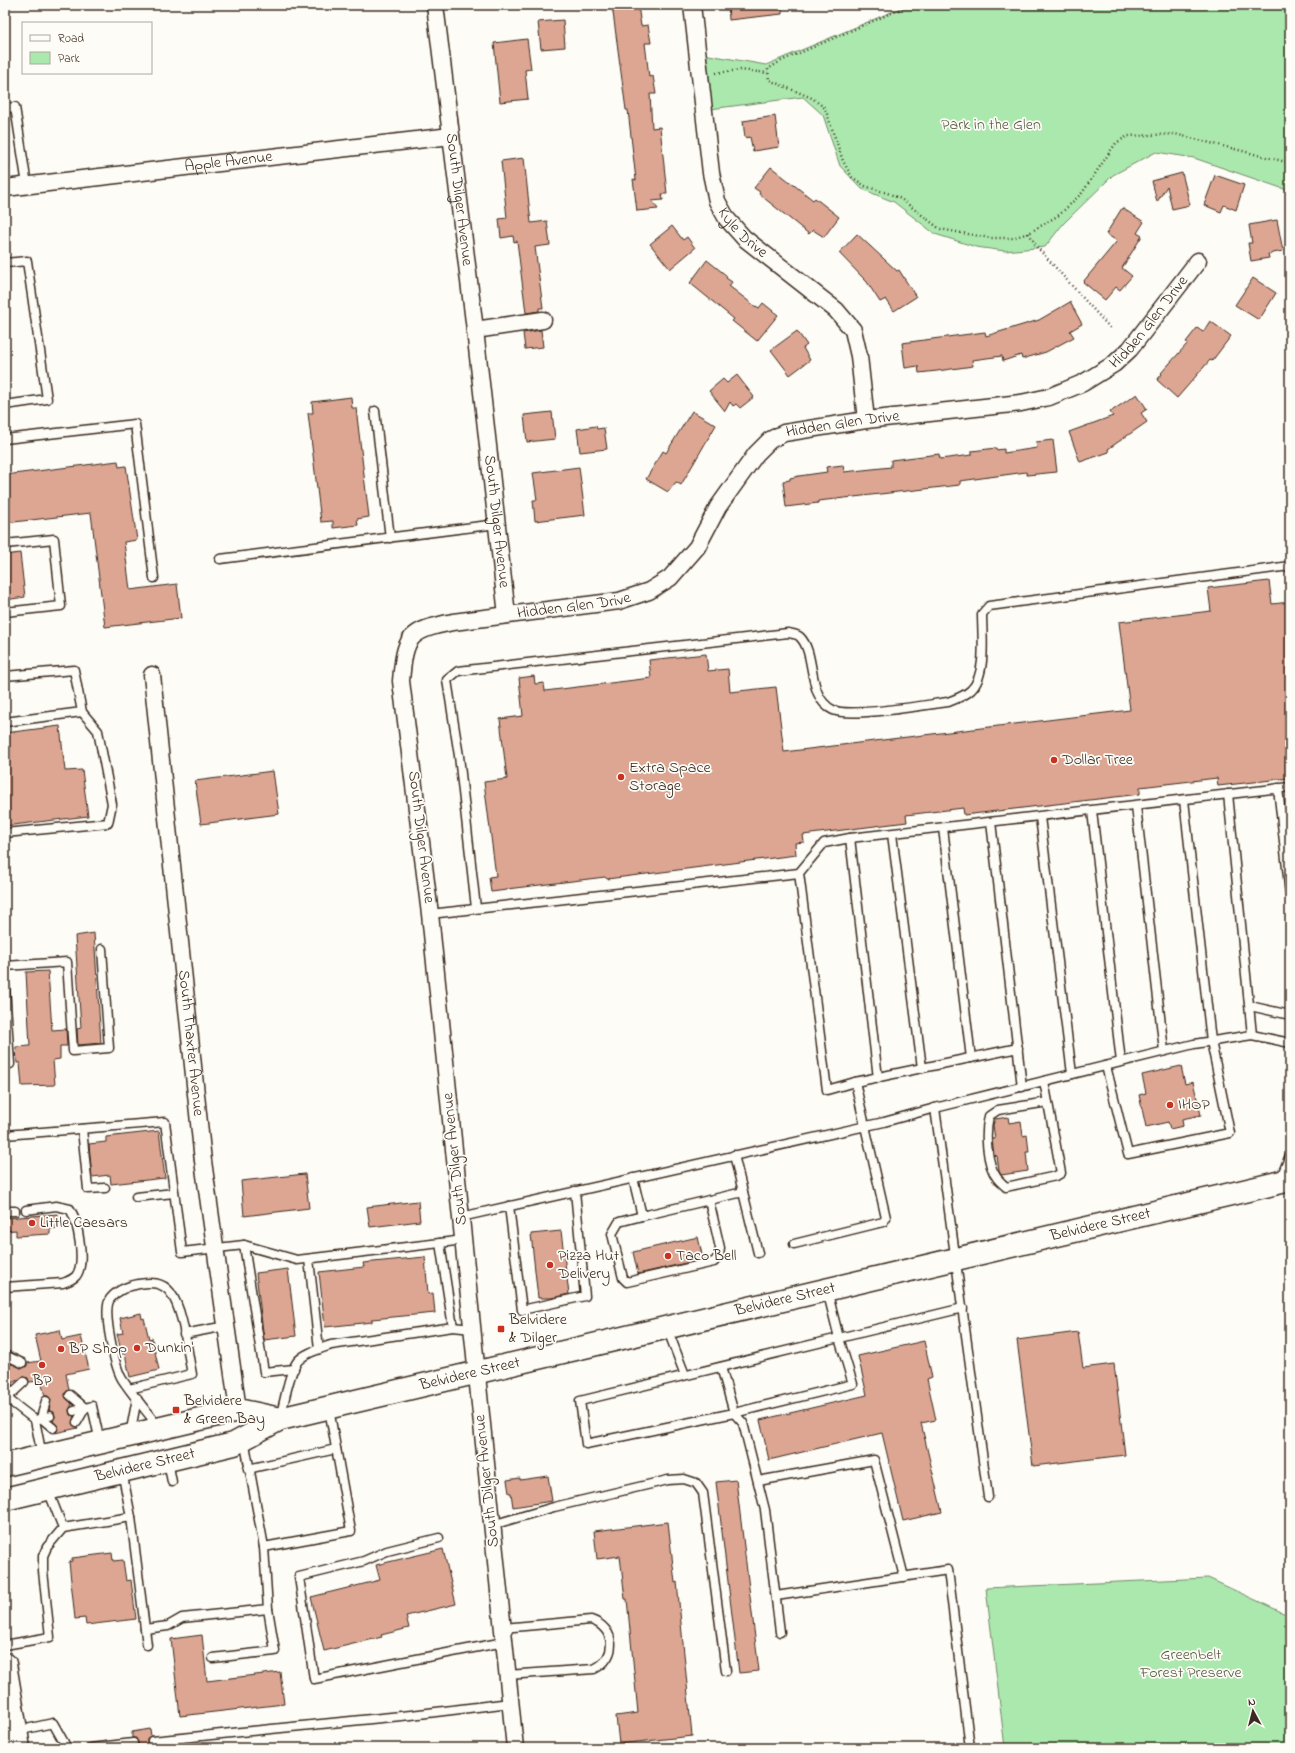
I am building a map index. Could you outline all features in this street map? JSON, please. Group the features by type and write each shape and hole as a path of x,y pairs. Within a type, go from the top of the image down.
{"main road":[{"name":"Belvidere Street","path":"5,1499 234,1444 280,1419 1285,1181"},
{"name":"Belvidere Street","path":"5,1465 238,1410 280,1419"},
{"path":"5,1664 17,1739"}],"street":[{"name":"South Dilger Avenue","path":"434,5 475,330 507,615 434,626 416,633 407,643 403,660 401,681 430,914 515,1748"},
{"name":"Kyle Drive","path":"692,5 711,173 717,201 727,219 744,238 836,310 853,330 859,356 866,420"},
{"name":"Apple Avenue","path":"5,188 451,136"},
{"name":"Hidden Glen Drive","path":"507,615 619,601 649,591 670,578 697,547 718,507 756,454 770,440 784,433 866,420 1021,403 1049,397 1083,384 1114,364 1130,349 1198,261"},
{"path":"475,330 544,320"},
{"name":"South Thaxter Avenue","path":"152,675 203,1161 238,1410"}],"lane":[{"path":"5,108 15,107 27,185"},
{"path":"5,263 28,261 47,399 5,405"},
{"path":"375,411 390,538"},
{"path":"5,439 135,424 154,578"},
{"path":"220,559 497,524"},
{"path":"5,544 54,539 62,606 5,612"},
{"path":"476,908 459,756 447,680 458,671 788,633 799,636 805,643 818,695 825,704 833,710 851,714 948,702 971,690 979,678 981,663 982,614 989,606 1290,566"},
{"path":"5,676 74,670 82,712 98,731 112,804 108,822 5,833"},
{"path":"5,722 82,712"},
{"path":"430,914 799,872 824,843 850,838 1290,787"},
{"path":"1278,788 1290,895"},
{"path":"1228,794 1252,1035"},
{"path":"1106,1066 1128,1154 1230,1133 1211,1041 1184,800"},
{"path":"1136,806 1164,1051"},
{"path":"1092,811 1121,1062"},
{"path":"1040,817 1072,1074"},
{"path":"991,822 1022,1087"},
{"path":"943,828 971,1058"},
{"path":"892,834 922,1068"},
{"path":"850,838 878,1078"},
{"path":"799,872 827,1090 855,1082 1018,1048"},
{"path":"5,966 67,962 73,1051 109,1048 102,949"},
{"path":"5,986 10,1064 5,1064"},
{"path":"1250,1006 1290,1015"},
{"path":"461,1217 865,1126 1194,1044 1252,1035 1290,1043"},
{"path":"1044,1081 1048,1102 1061,1173 1056,1176 1006,1187 996,1178 991,1165 986,1128 989,1116 998,1110 1048,1102"},
{"path":"794,1244 882,1222 886,1218 855,1082"},
{"path":"935,1108 957,1259 988,1498"},
{"path":"5,1135 165,1122 182,1252 244,1245 297,1260 464,1240"},
{"path":"82,1129 88,1189 105,1188"},
{"path":"734,1155 758,1253"},
{"path":"1285,1181 1290,1155"},
{"path":"633,1178 642,1216"},
{"path":"509,1206 522,1310 585,1296 575,1191"},
{"path":"136,1197 174,1192"},
{"path":"709,1200 720,1248 719,1256 714,1262 627,1282 623,1278 612,1234 619,1222 642,1216 709,1200 743,1192"},
{"path":"5,1286 63,1283 72,1280 80,1269 79,1231 75,1217 70,1209 56,1206 26,1210"},
{"path":"5,1211 15,1211"},
{"path":"440,1243 453,1327"},
{"path":"244,1245 264,1372 294,1369"},
{"path":"309,1259 319,1349"},
{"path":"129,1389 192,1374 180,1312 170,1292 160,1284 150,1283 133,1286 118,1291 109,1300 107,1308 108,1321 118,1370 129,1389 159,1429"},
{"path":"827,1289 839,1338 853,1384 734,1413 586,1444 580,1401 685,1375 721,1367 839,1338 963,1308"},
{"path":"184,1334 226,1326"},
{"path":"280,1419 294,1369 298,1362 319,1349 331,1345 453,1327 472,1329"},
{"path":"667,1327 685,1375"},
{"path":"5,1354 22,1364"},
{"path":"721,1367 734,1413 743,1422 765,1510 780,1632"},
{"path":"7,1397 24,1382"},
{"path":"7,1384 7,1397"},
{"path":"70,1395 85,1408"},
{"path":"7,1397 53,1428"},
{"path":"130,1436 137,1398"},
{"path":"42,1456 38,1419 46,1401"},
{"path":"74,1411 92,1406 100,1443"},
{"path":"77,1422 85,1408"},
{"path":"264,1547 351,1530 329,1408"},
{"path":"38,1419 50,1416"},
{"path":"213,1658 275,1651 268,1609 264,1547 248,1469 244,1439"},
{"path":"248,1469 336,1449"},
{"path":"168,1460 172,1482"},
{"path":"758,1482 874,1460 904,1577"},
{"path":"122,1471 131,1517 147,1645"},
{"path":"492,1525 554,1507 655,1482 684,1479 696,1483 703,1493 726,1671"},
{"path":"48,1489 63,1528"},
{"path":"5,1645 50,1637 43,1571 43,1556 47,1547 63,1528 131,1517"},
{"path":"439,1538 387,1551 364,1561 299,1577 314,1679 503,1635 591,1620 605,1628 611,1644 610,1654 606,1662 594,1669 507,1675"},
{"path":"776,1596 948,1570 970,1748"},
{"path":"145,1629 168,1626 182,1618 268,1609"},
{"path":"152,1741 411,1715 510,1703"},
{"path":"17,1739 52,1723 67,1748"},
{"path":"90,1748 133,1743"}],"path":[{"path":"910,5 781,61 768,69 768,73 769,80 812,98 825,108 843,161 852,177 864,186 901,199 940,229 990,238 1012,238 1029,233 1059,215 1082,193 1116,143 1128,136 1175,134 1290,163"},
{"path":"700,75 740,70 768,73"},
{"path":"1029,233 1036,246 1112,330"}],"green space":[{"name":"Park in the Glen","path":"908,5 1290,5 1290,191 1194,158 1156,152 1113,175 1063,224 1045,247 1005,251 976,247 935,234 894,202 862,189 840,166 823,115 803,97 710,109 703,54 766,65"},
{"name":"Greenbelt Forest Preserve","path":"1208,1578 1290,1616 1290,1748 1005,1748 986,1588"}],"building":[{"path":"612,5 638,5 641,26 648,25 651,43 645,43 649,77 653,76 656,94 650,94 652,128 660,127 667,194 662,194 663,200 652,201 658,209 637,211 633,179 636,180 628,110 626,110"},
{"path":"728,5 782,5 782,14 729,20"},
{"path":"563,20 565,47 541,49 538,22"},
{"path":"527,39 531,69 525,70 528,99 500,102 494,43"},
{"path":"775,116 779,147 753,151 750,137 745,138 743,121"},
{"path":"524,158 531,223 547,221 550,245 535,247 543,308 539,308 539,311 526,313 517,241 514,242 513,236 501,238 499,219 507,218 501,161"},
{"path":"771,167 813,200 815,198 839,217 824,237 813,230 809,234 759,194 760,192 754,188"},
{"path":"1182,173 1190,205 1172,209 1167,186 1157,202 1152,181"},
{"path":"1215,175 1244,185 1236,210 1224,205 1221,212 1204,205"},
{"path":"1122,208 1144,222 1137,233 1142,236 1122,268 1132,276 1120,290 1116,287 1105,300 1083,282 1117,241 1106,234"},
{"path":"1277,220 1283,251 1268,254 1269,258 1251,261 1248,243 1252,243 1249,225"},
{"path":"672,226 683,240 687,237 695,248 670,269 650,244"},
{"path":"857,234 897,271 899,270 916,297 894,311 886,299 880,302 867,282 839,253"},
{"path":"707,260 727,276 726,278 732,282 729,286 756,307 759,308 763,303 778,315 757,341 732,321 734,319 690,283"},
{"path":"1253,278 1276,293 1259,320 1235,305"},
{"path":"1070,302 1082,324 1070,331 1074,337 1046,352 1022,359 1021,355 1003,361 1002,356 972,360 973,366 937,371 919,373 918,366 905,368 902,343 985,332 986,336 1039,320"},
{"path":"1210,321 1231,336 1212,361 1210,360 1177,398 1157,380 1162,374 1161,373 1188,343 1186,342 1197,328 1203,332"},
{"path":"541,330 543,347 525,349 523,333"},
{"path":"797,331 807,345 803,348 810,360 790,375 771,350"},
{"path":"737,375 754,397 740,408 736,404 733,406 730,402 725,411 709,391 723,379 727,383"},
{"path":"1137,394 1147,409 1141,413 1147,422 1108,449 1109,452 1080,462 1069,432 1113,416 1110,412"},
{"path":"351,397 352,408 356,408 369,517 357,519 358,525 333,528 333,521 321,522 308,413 313,413 312,402"},
{"path":"692,411 716,425 681,485 676,482 668,492 646,479 663,451 666,453"},
{"path":"552,412 555,439 527,442 524,415"},
{"path":"596,426 597,429 604,428 607,449 580,452 577,429"},
{"path":"1053,440 1057,472 1027,475 1026,472 960,481 960,485 818,501 818,503 786,507 783,481 799,476 827,472 826,467 843,465 844,472 891,467 891,460 939,454 940,459 972,455 972,451 996,448 996,450 1004,449 1004,453 1037,448 1036,442"},
{"path":"118,461 119,467 126,466 137,540 124,542 130,590 177,584 181,618 105,627 91,513 5,523 5,475"},
{"path":"579,467 585,515 535,521 533,500 537,500 533,473"},
{"path":"20,553 25,597 5,600 5,555"},
{"path":"1269,581 1272,604 1290,602 1290,778 1218,786 1217,778 1140,787 1140,794 964,815 963,808 906,815 907,822 803,835 804,842 795,843 796,855 491,892 489,877 496,876 484,782 507,779 500,719 523,716 519,678 534,676 535,684 544,683 545,691 651,678 649,660 706,654 708,671 728,669 730,692 776,687 784,752 1130,710 1119,622 1211,611 1208,588"},
{"path":"60,726 65,771 82,770 88,816 5,826 5,733"},
{"path":"273,771 279,814 201,824 195,781"},
{"path":"94,933 101,1043 78,1045 77,1029 81,1028 75,936"},
{"path":"48,971 52,1030 66,1029 67,1046 60,1046 60,1059 53,1060 55,1085 22,1086 20,1063 17,1063 16,1047 30,1046 26,972"},
{"name":"IHOP","path":"1181,1066 1185,1084 1193,1082 1201,1115 1182,1119 1183,1126 1170,1129 1168,1122 1146,1127 1139,1095 1146,1093 1142,1075"},
{"path":"1008,1117 1009,1123 1021,1121 1023,1136 1027,1135 1029,1152 1026,1152 1028,1171 1001,1175 997,1156 994,1155 992,1139 995,1139 993,1125 995,1119"},
{"path":"159,1131 165,1178 111,1184 110,1175 92,1177 89,1144 106,1142 106,1137"},
{"path":"305,1174 309,1208 244,1216 241,1181"},
{"path":"418,1201 420,1221 370,1227 367,1207"},
{"name":"Little Caesars","path":"58,1214 59,1228 50,1229 50,1234 16,1236 16,1230 5,1231 5,1218"},
{"name":"Pizza Hut Delivery","path":"561,1231 569,1294 551,1298 538,1298 531,1234"},
{"name":"Taco Bell","path":"698,1237 703,1259 638,1274 633,1252"},
{"path":"425,1257 428,1294 433,1293 435,1313 372,1319 372,1322 325,1327 319,1272 364,1267 363,1263"},
{"path":"288,1269 296,1336 264,1340 256,1273"},
{"name":"Dunkin'","path":"141,1313 142,1319 144,1318 149,1339 152,1338 159,1370 130,1377 125,1354 122,1354 117,1334 123,1333 120,1318"},
{"path":"60,1330 62,1340 81,1336 89,1369 66,1374 69,1390 66,1392 65,1396 72,1404 69,1410 70,1415 74,1416 72,1424 78,1428 55,1433 58,1426 53,1421 55,1417 54,1412 49,1411 51,1399 48,1396 45,1396 41,1381 29,1382 28,1378 23,1377 12,1383 9,1379 5,1379 5,1365 12,1364 23,1368 27,1366 27,1363 41,1361 35,1335"},
{"path":"1078,1332 1083,1368 1114,1364 1125,1455 1033,1466 1017,1340"},
{"path":"924,1341 932,1377 927,1379 936,1420 921,1423 942,1512 903,1521 882,1433 769,1460 760,1420 867,1395 858,1356"},
{"path":"548,1476 552,1501 513,1507 507,1480 520,1478 520,1480"},
{"path":"736,1480 759,1671 739,1673 716,1482"},
{"path":"668,1522 675,1583 677,1582 692,1736 619,1744 616,1716 638,1713 627,1599 625,1599 620,1556 597,1559 594,1531"},
{"path":"443,1549 456,1604 406,1616 409,1628 381,1635 382,1637 324,1651 311,1597 380,1580 376,1565"},
{"path":"112,1553 113,1561 123,1560 126,1581 131,1580 136,1619 86,1625 85,1618 75,1619 69,1562 72,1561 72,1558"},
{"path":"202,1635 207,1681 280,1672 284,1704 180,1716 171,1639"},
{"path":"150,1729 151,1736 147,1738 147,1742 152,1748 135,1748 138,1746 138,1742 136,1738 132,1738 132,1732"}],"place":[{"name":"Dollar Tree","path":"1054,760"},
{"name":"Extra Space Storage","path":"621,777"},
{"name":"IHOP","path":"1170,1105"},
{"name":"Little Caesars","path":"32,1223"},
{"name":"Taco Bell","path":"668,1256"},
{"name":"Pizza Hut Delivery","path":"550,1265"},
{"name":"Belvidere & Dilger","path":"501,1329"},
{"name":"Dunkin'","path":"137,1348"},
{"name":"BP Shop","path":"61,1349"},
{"name":"BP","path":"42,1365"},
{"name":"Belvidere & Green Bay","path":"176,1410"}]}
